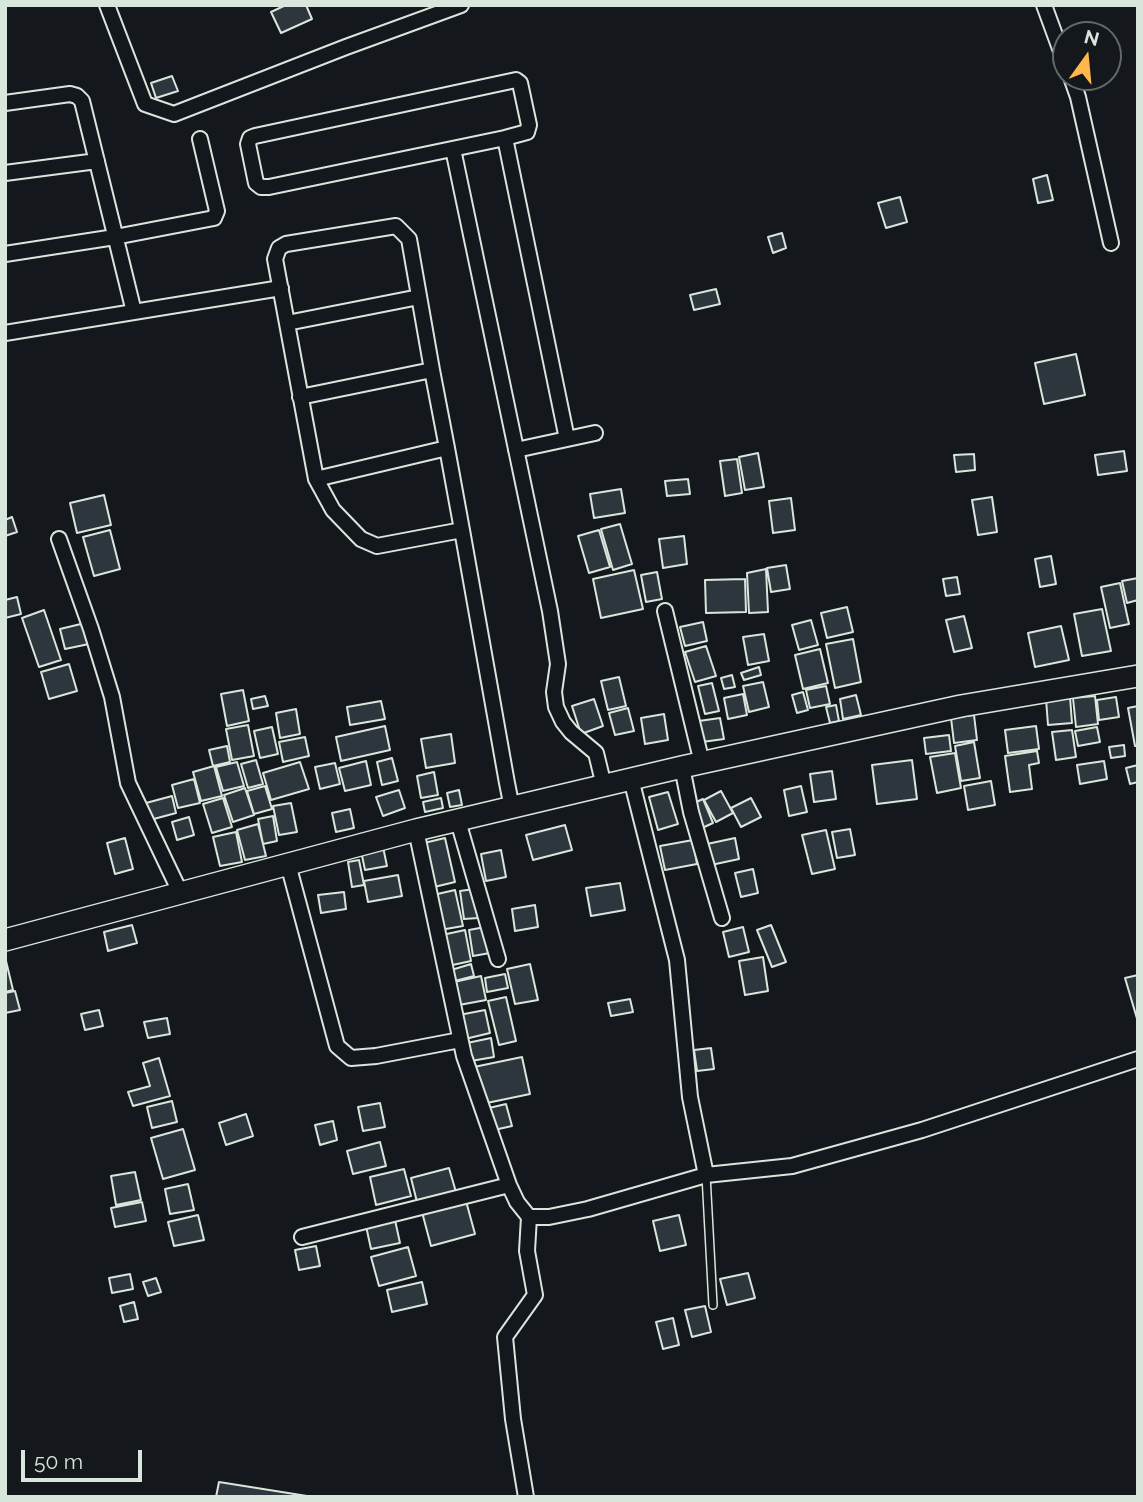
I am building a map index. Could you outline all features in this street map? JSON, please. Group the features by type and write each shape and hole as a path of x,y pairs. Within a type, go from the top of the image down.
{"street":[{"path":"107,5 145,104 174,114 461,5"},
{"path":"1044,5 1052,27"},
{"path":"516,80 520,83 529,125 527,132 453,149 261,187 256,183 248,144 250,138 255,136 516,80"},
{"path":"1076,91 1111,243"},
{"path":"5,103 70,94 82,101 134,312"},
{"path":"505,138 567,439"},
{"path":"5,254 214,218 217,211 200,139"},
{"path":"453,149 550,611 558,664 554,692 556,707 570,732 596,754 604,786"},
{"path":"5,173 97,161"},
{"path":"462,530 377,546 361,539 333,510 316,480 275,259 279,248 286,244 396,226 409,239 432,370 462,530 512,808"},
{"path":"5,333 281,288"},
{"path":"287,323 419,297"},
{"path":"300,397 432,370"},
{"path":"516,450 595,433"},
{"path":"316,480 447,449"},
{"path":"59,539 112,696 128,783 180,892"},
{"path":"665,611 692,765 691,812 722,918"},
{"path":"5,940 416,830 631,779 961,706 1138,676"},
{"path":"631,779 677,960 690,1097 706,1175"},
{"path":"458,821 498,959"},
{"path":"416,830 464,1056 509,1185 517,1202 529,1217 527,1251 535,1295 505,1337 513,1419 526,1497"},
{"path":"288,864 337,1046 351,1058 460,1040"},
{"path":"529,1217 549,1217 588,1209 706,1175 792,1166 922,1130 1138,1059"},
{"path":"302,1237 509,1185"}],"lane":[{"path":"706,1175 713,1305"}],"building":[{"path":"286,5 306,5 312,19 281,33 271,12"},
{"path":"172,76 178,91 156,98 151,83"},
{"path":"1047,175 1053,200 1038,203 1033,179"},
{"path":"900,197 907,222 886,228 878,203"},
{"path":"782,233 786,248 773,253 768,237"},
{"path":"716,289 720,304 694,310 690,295"},
{"path":"1076,354 1085,395 1044,404 1035,363"},
{"path":"1124,451 1127,471 1098,475 1095,455"},
{"path":"758,453 764,487 745,490 739,457"},
{"path":"974,454 975,470 956,472 954,455"},
{"path":"737,459 742,493 725,496 720,461"},
{"path":"688,479 690,494 667,496 665,481"},
{"path":"621,489 625,513 594,518 590,494"},
{"path":"104,495 111,525 77,533 70,503"},
{"path":"992,497 997,532 978,535 972,500"},
{"path":"791,498 795,530 773,533 769,501"},
{"path":"12,517 17,532 5,536 5,520"},
{"path":"620,524 632,564 613,570 601,529"},
{"path":"110,530 120,569 94,576 83,537"},
{"path":"599,530 610,567 589,573 578,536"},
{"path":"684,536 687,564 663,568 659,539"},
{"path":"1051,556 1056,584 1040,587 1035,559"},
{"path":"786,565 790,589 771,592 767,568"},
{"path":"766,569 768,612 749,613 747,573"},
{"path":"634,570 643,609 601,618 593,579"},
{"path":"657,572 662,599 646,602 641,575"},
{"path":"957,577 960,594 946,596 943,579"},
{"path":"1138,578 1138,600 1127,603 1122,581"},
{"path":"745,579 746,612 706,613 705,580"},
{"path":"1120,583 1129,624 1110,628 1101,587"},
{"path":"17,597 21,614 5,618 5,600"},
{"path":"847,607 853,632 827,638 821,613"},
{"path":"1102,609 1111,651 1082,656 1074,614"},
{"path":"44,610 61,660 39,667 22,618"},
{"path":"964,616 972,648 954,652 946,620"},
{"path":"811,620 818,645 799,650 792,625"},
{"path":"703,622 707,641 685,646 680,627"},
{"path":"85,623 89,644 65,649 60,629"},
{"path":"1061,626 1069,660 1035,667 1028,633"},
{"path":"764,634 769,661 748,665 743,637"},
{"path":"853,639 861,682 835,688 826,644"},
{"path":"706,646 716,676 695,682 685,652"},
{"path":"820,649 828,683 803,689 795,655"},
{"path":"69,664 77,691 49,699 41,672"},
{"path":"759,667 761,675 744,680 741,673"},
{"path":"732,675 735,687 724,689 721,678"},
{"path":"619,677 626,706 608,710 601,681"},
{"path":"763,682 769,707 749,712 743,686"},
{"path":"712,683 719,711 705,714 698,686"},
{"path":"826,686 830,704 810,708 806,690"},
{"path":"243,690 249,721 227,726 221,694"},
{"path":"803,692 808,710 797,713 792,695"},
{"path":"743,694 747,715 728,719 724,698"},
{"path":"856,695 861,715 843,719 840,699"},
{"path":"265,696 268,706 253,709 251,699"},
{"path":"1095,696 1098,724 1076,727 1073,698"},
{"path":"1070,697 1072,723 1048,725 1046,699"},
{"path":"1116,697 1119,717 1099,720 1097,700"},
{"path":"594,699 603,726 581,734 572,706"},
{"path":"381,701 385,719 350,725 347,707"},
{"path":"836,705 839,721 830,723 826,707"},
{"path":"1138,706 1138,746 1135,746 1128,708"},
{"path":"628,708 634,731 615,735 609,713"},
{"path":"296,709 300,734 280,738 276,713"},
{"path":"664,714 668,740 645,744 641,718"},
{"path":"974,715 977,740 954,743 951,718"},
{"path":"720,718 724,739 702,742 699,721"},
{"path":"248,725 254,756 232,760 226,729"},
{"path":"385,726 390,750 341,761 336,737"},
{"path":"1036,726 1039,749 1008,753 1005,730"},
{"path":"272,727 278,754 260,758 254,731"},
{"path":"1097,727 1100,742 1078,746 1075,731"},
{"path":"1072,730 1076,757 1056,760 1052,732"},
{"path":"451,734 455,763 426,768 421,739"},
{"path":"949,735 951,751 926,754 924,738"},
{"path":"305,737 309,756 283,762 279,742"},
{"path":"974,742 980,778 961,781 955,746"},
{"path":"1124,745 1125,756 1111,758 1109,747"},
{"path":"227,746 230,762 213,766 209,750"},
{"path":"1037,751 1039,763 1029,765 1032,789 1010,792 1005,756"},
{"path":"955,753 961,788 937,793 930,757"},
{"path":"392,758 398,781 382,785 377,762"},
{"path":"256,760 263,784 248,788 241,764"},
{"path":"912,760 917,799 877,804 872,765"},
{"path":"366,761 371,785 345,791 339,768"},
{"path":"1104,761 1107,779 1080,784 1077,765"},
{"path":"237,762 244,786 223,791 216,767"},
{"path":"300,762 309,789 271,800 263,773"},
{"path":"335,763 340,784 320,789 315,767"},
{"path":"1138,765 1138,782 1130,784 1126,768"},
{"path":"214,766 222,796 201,801 193,772"},
{"path":"832,771 836,799 814,802 810,774"},
{"path":"434,772 438,795 421,798 417,776"},
{"path":"194,779 200,803 178,808 172,785"},
{"path":"991,781 995,805 968,810 964,786"},
{"path":"265,786 272,809 254,814 247,791"},
{"path":"801,786 807,812 789,816 784,790"},
{"path":"245,788 254,815 233,822 224,795"},
{"path":"399,790 405,808 383,816 376,797"},
{"path":"459,790 462,805 450,807 447,793"},
{"path":"721,791 733,813 716,822 704,800"},
{"path":"668,792 678,824 658,830 649,797"},
{"path":"172,796 176,813 150,820 146,803"},
{"path":"223,798 232,827 212,833 203,804"},
{"path":"441,798 443,808 425,812 423,802"},
{"path":"751,798 761,817 741,827 731,808"},
{"path":"703,799 713,823 702,828 692,804"},
{"path":"291,803 297,832 279,835 273,806"},
{"path":"350,809 354,828 336,832 332,813"},
{"path":"273,816 277,841 263,844 258,819"},
{"path":"189,817 194,835 177,840 172,822"},
{"path":"258,824 266,856 245,860 237,830"},
{"path":"565,825 572,850 533,860 526,835"},
{"path":"850,829 855,855 837,858 832,832"},
{"path":"826,830 835,869 812,874 802,835"},
{"path":"236,832 242,862 220,866 213,837"},
{"path":"125,838 133,869 115,874 107,843"},
{"path":"445,838 455,882 434,887 424,843"},
{"path":"735,838 739,859 711,865 707,844"},
{"path":"693,840 697,864 665,870 660,846"},
{"path":"383,847 387,866 365,870 361,851"},
{"path":"501,850 506,877 486,881 481,854"},
{"path":"359,860 364,885 352,887 348,862"},
{"path":"753,869 758,893 741,897 735,873"},
{"path":"398,875 402,896 368,902 364,881"},
{"path":"620,883 625,910 591,916 586,888"},
{"path":"474,889 478,918 464,919 460,891"},
{"path":"455,890 463,926 440,930 433,895"},
{"path":"344,892 346,909 321,913 318,895"},
{"path":"535,905 538,927 515,931 512,909"},
{"path":"132,925 137,943 108,951 104,932"},
{"path":"771,925 786,962 772,967 757,930"},
{"path":"485,927 490,953 473,956 469,930"},
{"path":"743,927 749,952 729,957 723,932"},
{"path":"465,930 471,961 448,966 442,935"},
{"path":"763,957 768,991 745,995 739,961"},
{"path":"5,962 13,990 5,992"},
{"path":"471,964 474,976 451,982 448,971"},
{"path":"530,964 538,1000 515,1004 507,969"},
{"path":"505,974 508,988 487,992 485,978"},
{"path":"1138,975 1138,1022 1125,978"},
{"path":"481,976 486,1000 459,1005 454,982"},
{"path":"15,991 20,1010 5,1013 5,993"},
{"path":"506,997 516,1041 499,1045 488,1001"},
{"path":"630,999 633,1012 611,1016 608,1003"},
{"path":"99,1010 103,1026 85,1030 81,1014"},
{"path":"485,1010 490,1033 465,1039 459,1015"},
{"path":"167,1018 170,1034 148,1038 144,1022"},
{"path":"491,1038 494,1057 471,1061 467,1043"},
{"path":"711,1048 714,1069 697,1071 694,1050"},
{"path":"522,1057 530,1094 482,1104 474,1067"},
{"path":"159,1058 170,1096 133,1106 128,1092 150,1086 143,1063"},
{"path":"172,1101 177,1122 152,1128 147,1107"},
{"path":"380,1103 385,1127 363,1131 358,1107"},
{"path":"506,1104 512,1126 494,1130 489,1108"},
{"path":"246,1114 253,1136 226,1145 219,1123"},
{"path":"333,1121 337,1140 320,1145 315,1125"},
{"path":"183,1129 195,1170 163,1179 151,1138"},
{"path":"380,1142 386,1166 353,1174 347,1151"},
{"path":"449,1168 456,1192 417,1202 411,1178"},
{"path":"404,1169 411,1196 376,1205 370,1177"},
{"path":"135,1172 141,1200 116,1205 111,1176"},
{"path":"188,1184 194,1210 170,1214 165,1189"},
{"path":"466,1201 475,1234 431,1246 422,1212"},
{"path":"142,1202 146,1221 115,1227 111,1208"},
{"path":"198,1215 204,1240 174,1246 168,1222"},
{"path":"679,1215 686,1245 660,1251 653,1221"},
{"path":"395,1220 400,1243 371,1249 366,1226"},
{"path":"316,1246 320,1266 299,1270 295,1250"},
{"path":"408,1247 416,1276 379,1286 371,1257"},
{"path":"748,1273 755,1298 727,1305 720,1279"},
{"path":"130,1274 133,1289 112,1293 109,1278"},
{"path":"156,1278 161,1292 148,1296 143,1282"},
{"path":"422,1282 427,1304 392,1312 387,1290"},
{"path":"134,1302 138,1319 124,1322 120,1306"},
{"path":"705,1306 711,1332 692,1337 685,1310"},
{"path":"673,1318 679,1345 663,1349 656,1322"},
{"path":"219,1482 307,1496 307,1497 216,1497"}]}
